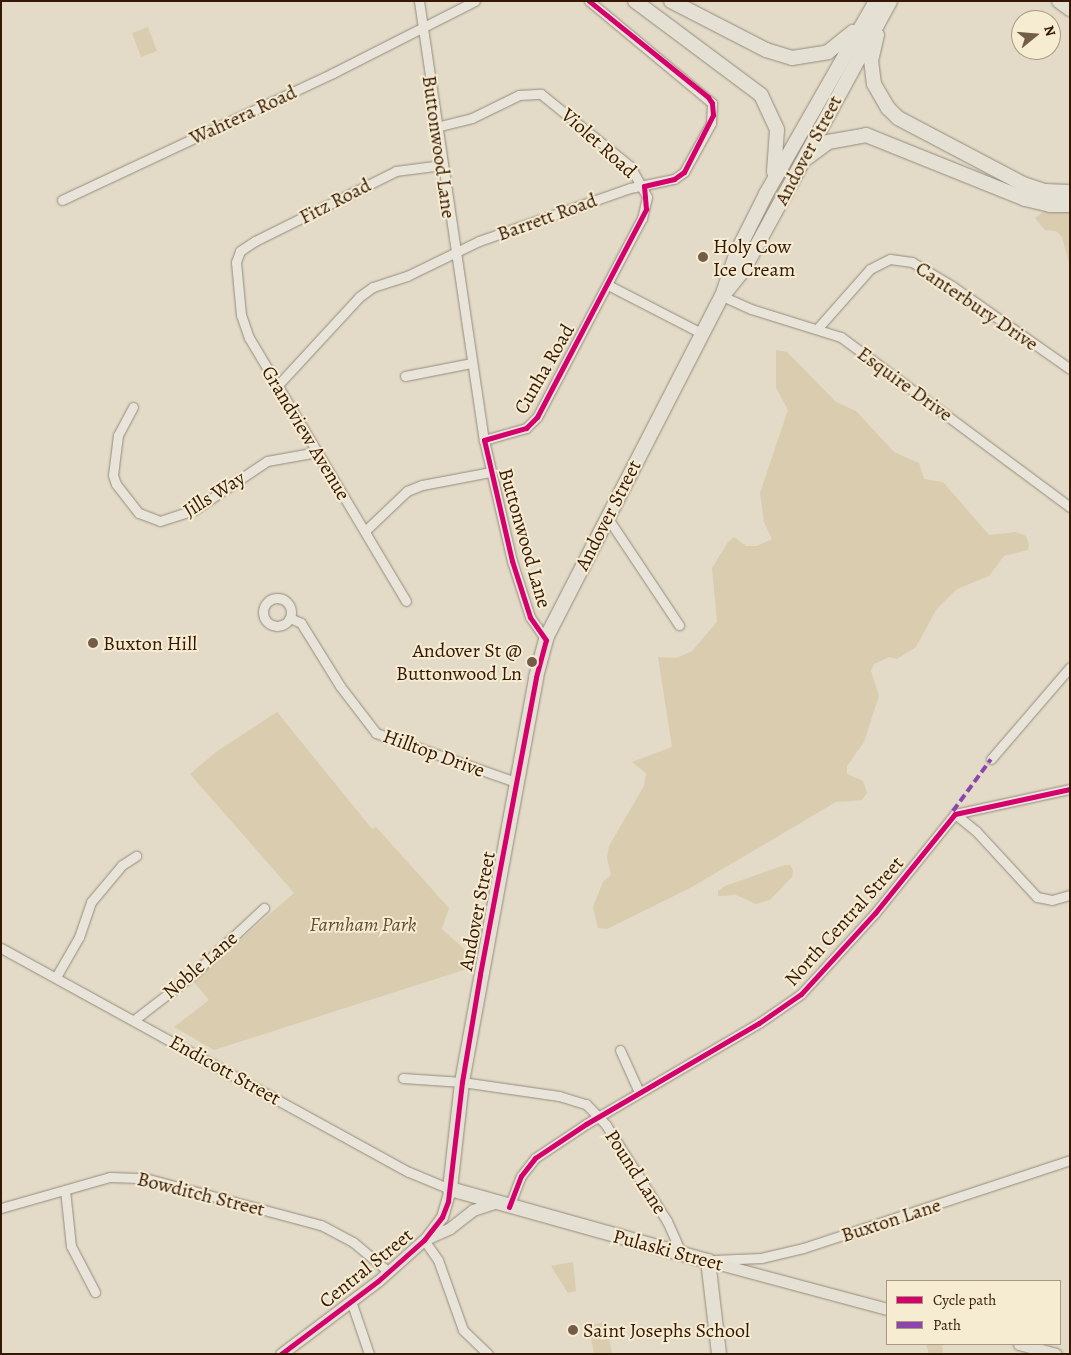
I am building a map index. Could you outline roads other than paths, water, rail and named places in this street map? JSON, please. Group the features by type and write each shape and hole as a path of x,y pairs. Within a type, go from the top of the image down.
{"highway":[{"path":"635,1 750,84 769,106 777,130 778,146 766,194"},
{"path":"671,1 766,50 792,58 817,55 837,47 856,28 876,1"},
{"name":"Andover Street","path":"450,1189 462,1082 480,974 516,782 546,640 607,517 722,296 731,265 766,194 876,1"},
{"path":"890,1 878,30 872,60 874,84 888,108 912,127 1023,184 1046,191 1070,192"},
{"name":"Andover Street","path":"722,296 744,269 796,170 890,1"},
{"path":"1059,1 1070,9"},
{"path":"1063,1 1070,5"},
{"path":"796,170 828,142 866,135 1025,199 1050,205 1070,205"},
{"name":"Pulaski Street","path":"450,1189 708,1261"},
{"path":"708,1261 719,1354"}],"main road":[{"name":"Central Street","path":"281,1354 389,1272 425,1239 442,1217 450,1189"},
{"path":"425,1239 450,1228 473,1210 495,1203"},
{"name":"Pulaski Street","path":"708,1261 886,1308"},
{"path":"1023,1345 1056,1354"}],"street":[{"name":"Buttonwood Lane","path":"419,1 454,255 490,472 523,597 534,624 546,640"},
{"name":"Wahtera Road","path":"62,200 333,73 475,1"},
{"name":"Barrett Road","path":"277,386 366,291 454,255 479,241 644,186 674,179 684,172 711,123 712,103 589,1"},
{"name":"Violet Road","path":"436,127 472,118 519,95 541,94 630,166 644,186 646,209 608,285"},
{"name":"Fitz Road","path":"238,256 255,241 396,171 442,166"},
{"name":"Grandview Avenue","path":"238,256 243,324 277,386 366,530 406,600"},
{"name":"Canterbury Drive","path":"817,329 870,269 890,259 912,262 952,286 1070,369"},
{"path":"608,285 703,334"},
{"name":"Cunha Road","path":"484,440 526,428 532,423 608,285"},
{"name":"Esquire Drive","path":"722,296 751,309 841,336 1070,507"},
{"path":"405,376 471,363"},
{"name":"Jills Way","path":"133,407 118,435 113,475 116,484 139,513 160,521 194,510 267,461 317,452"},
{"path":"366,530 401,495 414,488 490,472"},
{"path":"607,517 679,625"},
{"name":"Hilltop Drive","path":"290,618 301,623 350,700 376,733 516,782"},
{"path":"991,759 1070,667"},
{"path":"955,814 1070,789"},
{"path":"955,814 976,831 1038,897 1052,900 1070,895"},
{"name":"North Central Street","path":"509,1207 528,1165 600,1116 759,1023 801,994 881,905 955,814"},
{"path":"56,977 77,942 91,902 122,864 136,856"},
{"name":"Noble Lane","path":"134,1020 191,976 264,908"},
{"name":"Endicott Street","path":"1,948 409,1172 450,1189"},
{"path":"620,1050 639,1092"},
{"name":"Pound Lane","path":"403,1078 462,1082 569,1097 586,1104 600,1116 667,1221 681,1252"},
{"name":"Buxton Lane","path":"708,1261 761,1258 803,1248 1070,1160"},
{"name":"Bowditch Street","path":"1,1208 119,1176 145,1178 321,1225 353,1242 389,1272"},
{"path":"65,1190 71,1246 95,1292"},
{"path":"425,1239 438,1260 464,1330 488,1354"},
{"path":"351,1301 366,1352"}],"place":[{"name":"Holy Cow Ice Cream","path":"703,257"},
{"name":"Buxton Hill","path":"93,643"},
{"name":"Andover St @ Buttonwood Ln","path":"532,662"},
{"name":"Saint Josephs School","path":"573,1330"}],"park label":[{"name":"Farnham Park","path":"363,924"}]}
